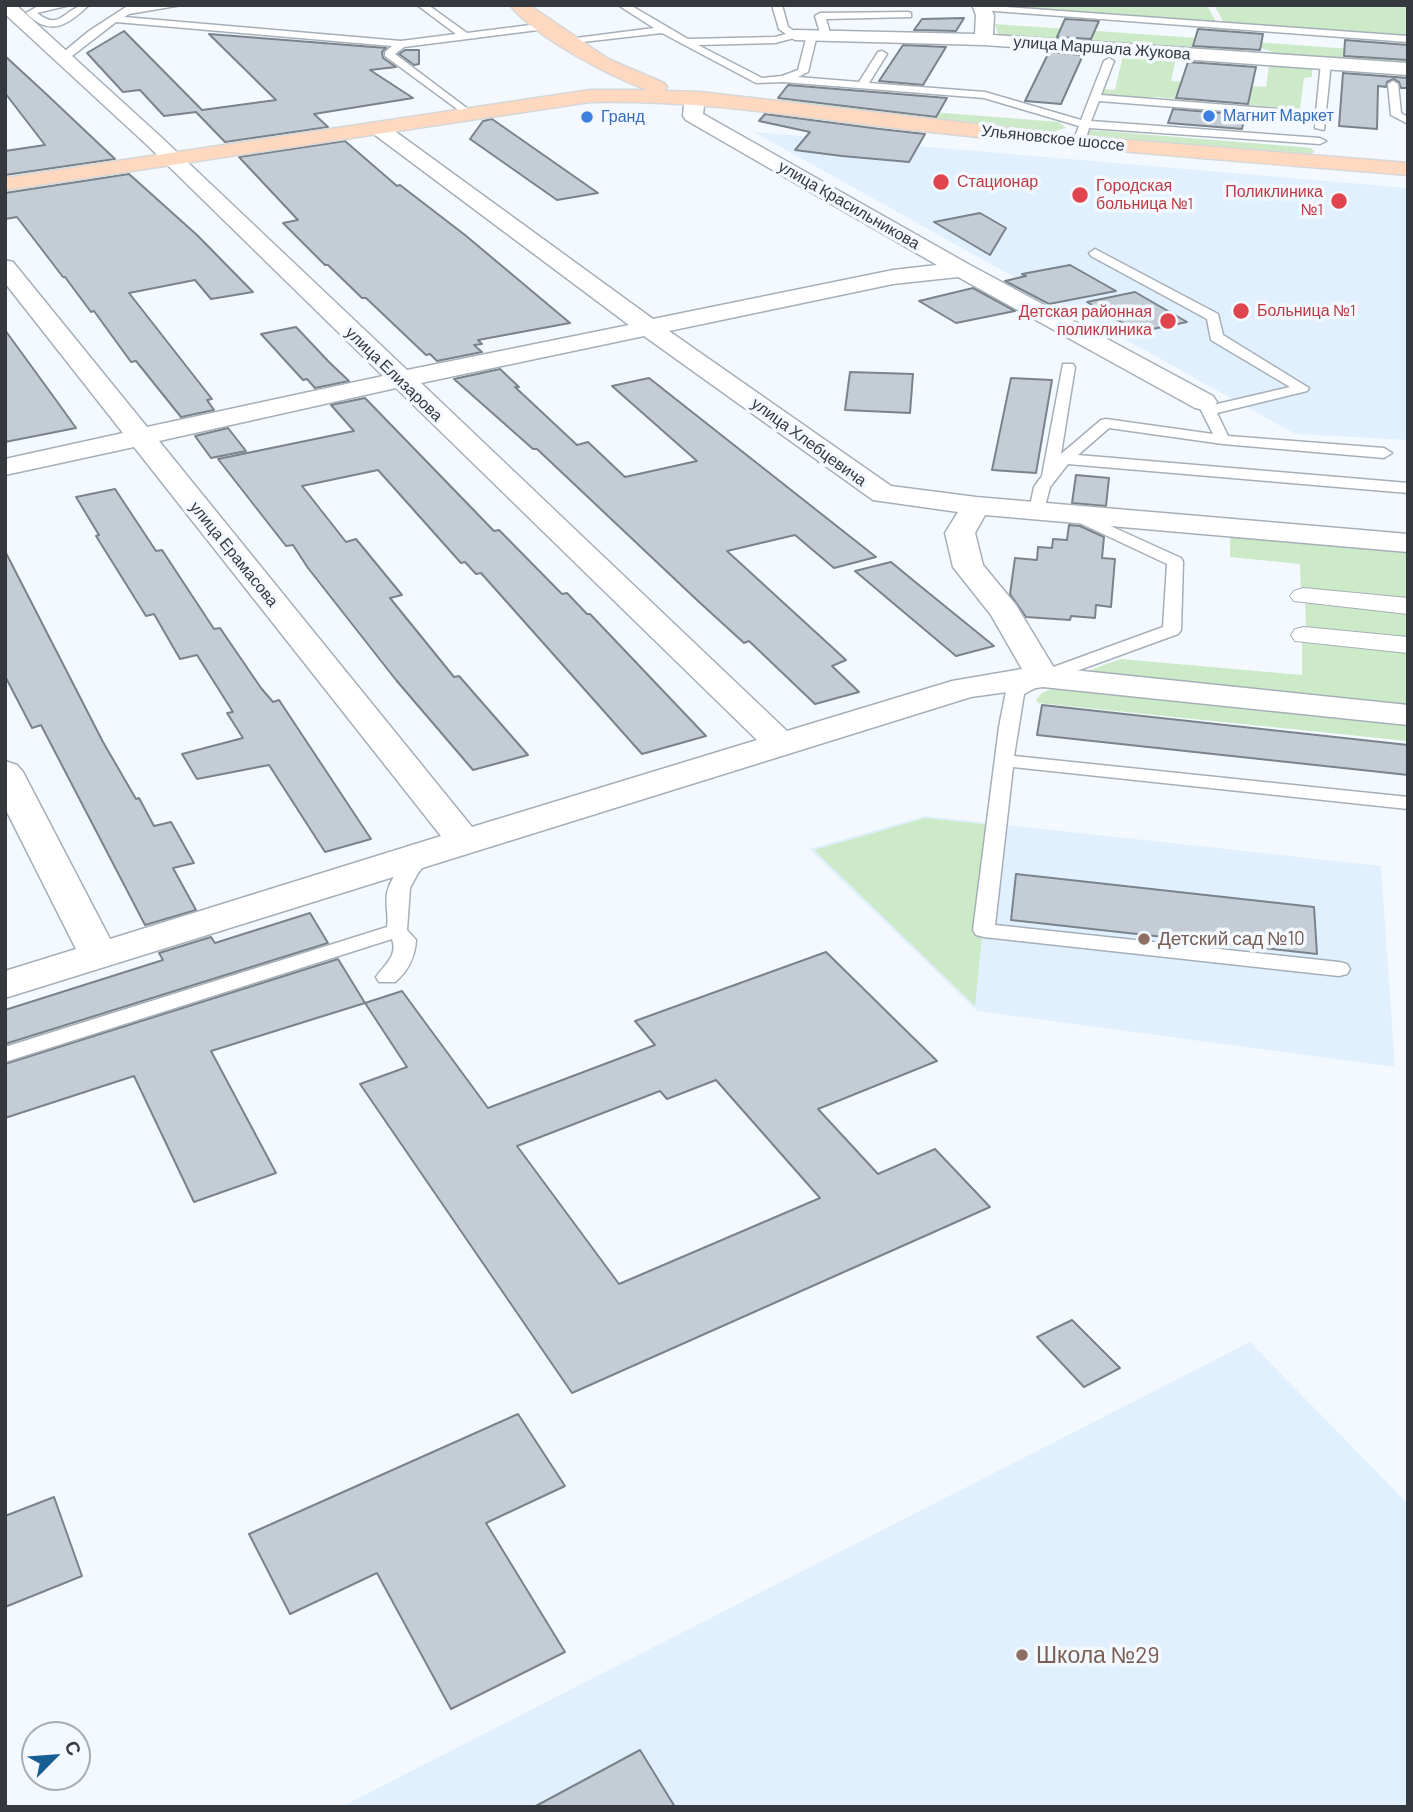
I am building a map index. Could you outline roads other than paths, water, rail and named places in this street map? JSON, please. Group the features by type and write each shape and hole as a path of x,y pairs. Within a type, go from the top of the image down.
{"main road":[{"path":"518,5 568,43 614,71 639,82 700,98"},
{"path":"590,96 610,88 614,71"},
{"path":"5,184 590,96 700,98"},
{"name":"Ульяновское шоссе","path":"700,98 855,118 1320,152 1408,169"}],"street":[{"name":"улица Елизарова","path":"6,5 172,158 399,380 780,744"},
{"path":"980,6 985,15 984,40"},
{"name":"улица Маршала Жукова","path":"811,35 984,40 1408,69"},
{"name":"улица Красильникова","path":"700,98 694,105 693,116 1206,406"},
{"name":"улица Хлебцевича","path":"378,128 649,328 883,494 976,506 1408,543"},
{"path":"859,284 903,260 911,249 912,241"},
{"name":"улица Ерамасова","path":"5,267 464,841"},
{"path":"5,467 399,380 859,284 916,274 962,270"},
{"path":"976,506 960,533 968,567 1005,612 1043,677"},
{"path":"1303,596 1408,606"},
{"path":"1304,635 1408,645"},
{"path":"5,985 780,744 964,688 999,681 1043,677 1408,715"},
{"path":"5,772 99,955"}],"lane":[{"path":"65,5 38,9 31,13 45,24 59,24 84,5"},
{"path":"64,57 78,43 131,8 177,5"},
{"path":"422,5 465,36"},
{"path":"623,5 684,42 760,81 783,79 985,95"},
{"path":"777,5 784,29 811,35"},
{"path":"980,6 1217,20 1408,39"},
{"path":"783,79 803,72 811,35 820,16 908,15"},
{"path":"114,19 401,44 546,26"},
{"path":"568,43 663,30"},
{"path":"684,42 775,40 811,35"},
{"path":"401,44 388,54 468,114"},
{"path":"862,85 881,54"},
{"path":"946,80 1082,133 1109,61"},
{"path":"1320,152 1320,115 1326,63"},
{"path":"1408,93 1393,88 1396,115 1408,121"},
{"path":"1095,98 1320,115"},
{"path":"1095,253 1213,317 1216,337 1302,388 1206,406 1223,440"},
{"path":"1050,476 1068,368"},
{"path":"1037,511 1042,486 1066,459 1106,424 1223,440 1384,453"},
{"path":"1066,459 1408,488"},
{"path":"1073,514 1175,562 1172,630 1043,677 1015,691 1008,727 984,930 1339,969"},
{"path":"1006,761 1408,803"},
{"path":"397,930 400,916 397,900 407,872 425,853"},
{"path":"387,977 397,969 405,953 405,940 397,930"},
{"path":"5,1055 397,930"}],"place":[{"name":"Магнит Маркет","path":"1209,116"},
{"name":"Гранд","path":"587,117"},
{"name":"Стационар","path":"941,182"},
{"name":"Городская больница №1","path":"1080,195"},
{"name":"Поликлиника №1","path":"1339,201"},
{"name":"Больница №1","path":"1241,311"},
{"name":"Детская районная поликлиника","path":"1168,321"},
{"name":"Детский сад №10","path":"1144,939"},
{"name":"Школа №29","path":"1022,1655"}]}
